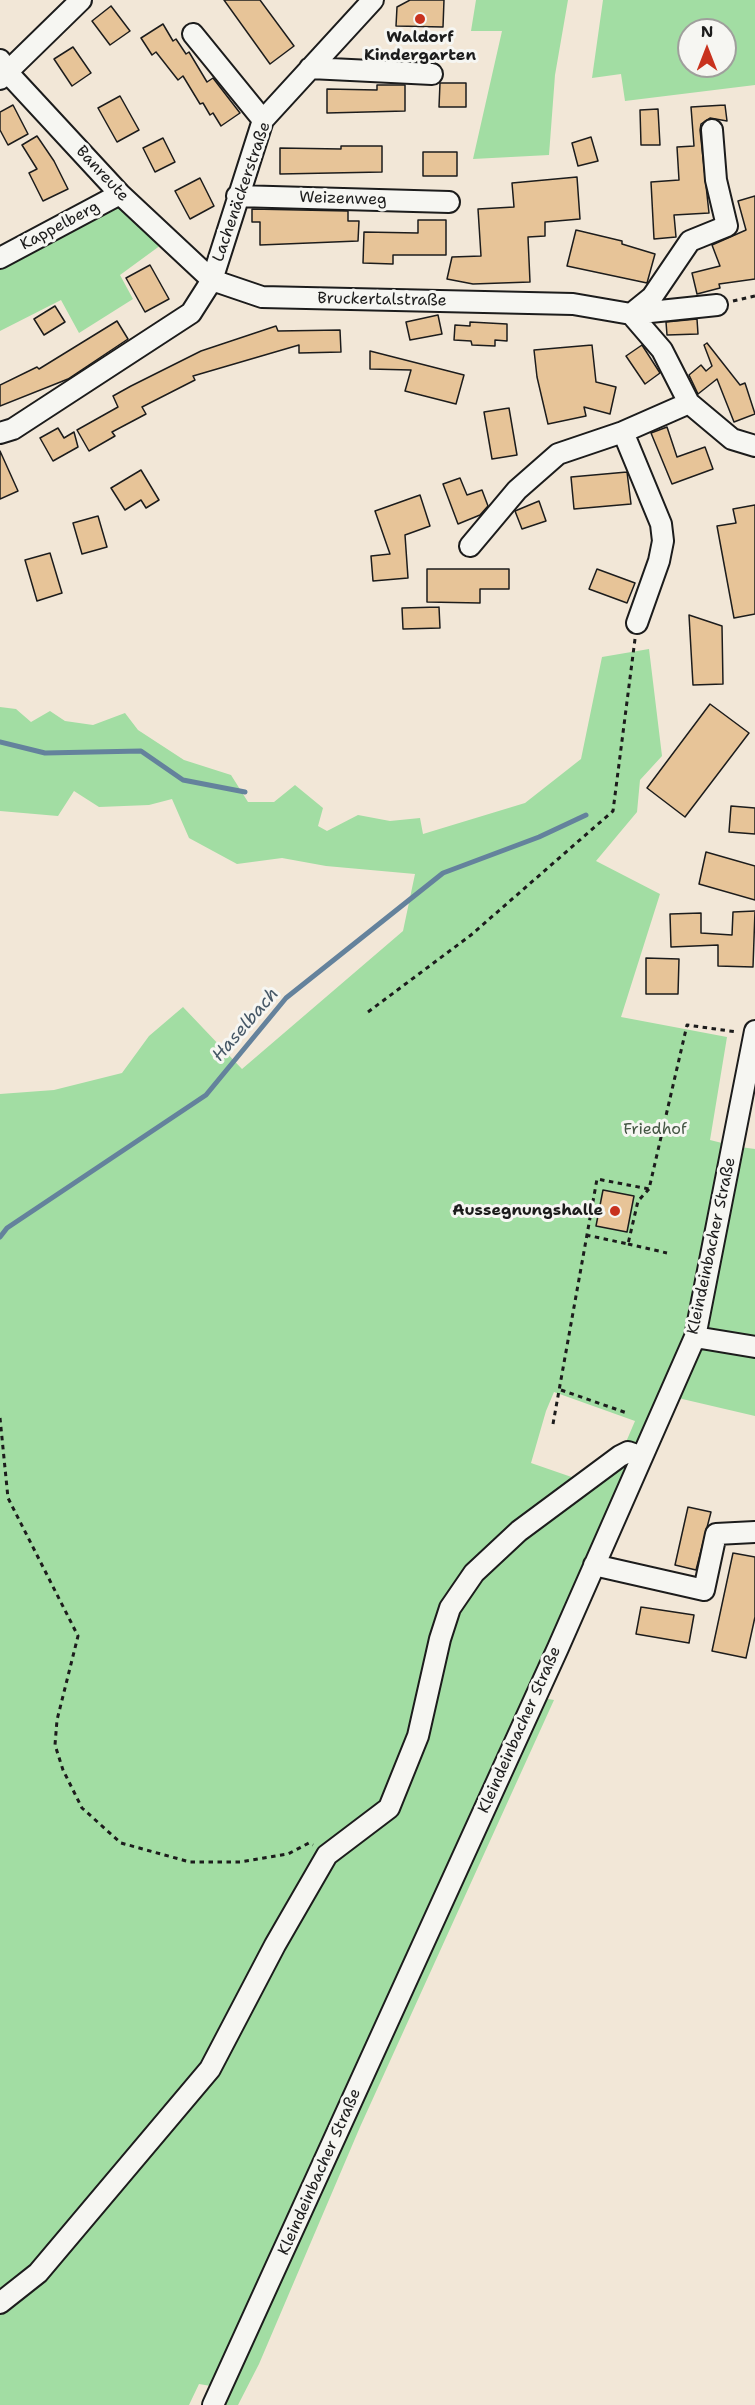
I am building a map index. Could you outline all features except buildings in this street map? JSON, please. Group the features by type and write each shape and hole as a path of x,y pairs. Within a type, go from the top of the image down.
{"street":[{"path":"3,71 81,0"},
{"name":"Lachenäckerstraße","path":"212,280 263,120 373,0"},
{"path":"193,34 263,120"},
{"path":"310,68 432,74"},
{"name":"Banreute","path":"3,71 120,194 212,280"},
{"path":"712,130 716,180 727,226 690,241 652,297 631,314 662,350 689,403 732,439 755,446"},
{"name":"Kappelberg","path":"0,258 120,194"},
{"name":"Weizenweg","path":"237,196 449,202"},
{"path":"0,433 12,429 191,313 212,280"},
{"name":"Bruckertalstraße","path":"212,280 262,297 573,304 631,314 717,305"},
{"path":"470,546 517,490 558,454 624,432 689,403"},
{"path":"624,432 661,524 663,541 659,561 638,623"},
{"name":"Kleindeinbacher Straße","path":"213,2405 695,1337 748,1037"},
{"path":"695,1337 755,1347"},
{"path":"0,2303 38,2273 210,2068 275,1945 330,1853 389,1808 418,1736 440,1639 450,1608 474,1573 519,1530 620,1456 628,1452 642,1457"},
{"path":"594,1565 704,1590 716,1534 755,1532"}],"path":[{"path":"368,1012 471,935 613,811 638,623"},
{"path":"628,1244 638,1201 649,1189 687,1025 748,1037"},
{"path":"553,1424 597,1179 649,1189"},
{"path":"586,1235 667,1253"},
{"path":"560,1389 627,1413"},
{"path":"0,1418 8,1498 78,1636 57,1720 55,1745 63,1770 82,1808 121,1843 190,1862 240,1862 267,1858 288,1854 309,1843 330,1853"}],"green space":[{"path":"476,0 568,0 555,75 549,155 473,159 502,31 471,31"},
{"path":"603,0 755,0 755,85 625,101 621,74 592,78"},
{"path":"114,205 126,205 161,245 120,275 133,299 79,333 61,300 0,331 0,263"},
{"name":"Friedhof","path":"649,649 662,756 640,780 637,812 596,861 660,894 621,1017 727,1037 710,1140 726,1144 688,1325 674,1366 277,2250 211,2386 199,2384 189,2405 0,2405 0,1094 54,1090 122,1073 149,1036 183,1007 242,1069 403,931 415,874 326,866 282,858 237,864 189,838 172,799 149,805 99,807 74,791 58,816 0,811 0,707 16,709 31,722 50,711 65,721 93,725 125,713 138,730 184,760 231,775 248,802 274,802 295,785 323,808 318,826 327,831 358,815 390,821 420,818 423,834 525,803 581,759 602,657","holes":["554,1392 635,1421 620,1456 586,1482 531,1463"]},
{"path":"740,1147 755,1149 755,1344 714,1333 706,1323"},
{"path":"708,1342 755,1350 755,1416 678,1398 693,1350 704,1350"},
{"path":"543,1698 554,1700 360,2127 259,2364 238,2405 222,2405"}],"waterway":[{"path":"0,742 45,753 141,751 183,780 245,792"},
{"name":"Haselbach","path":"0,1237 7,1228 206,1095 286,998 443,873 539,837 586,815"}],"place":[{"name":"Waldorf Kindergarten","path":"420,19"},
{"name":"Aussegnungshalle","path":"615,1211"}]}
